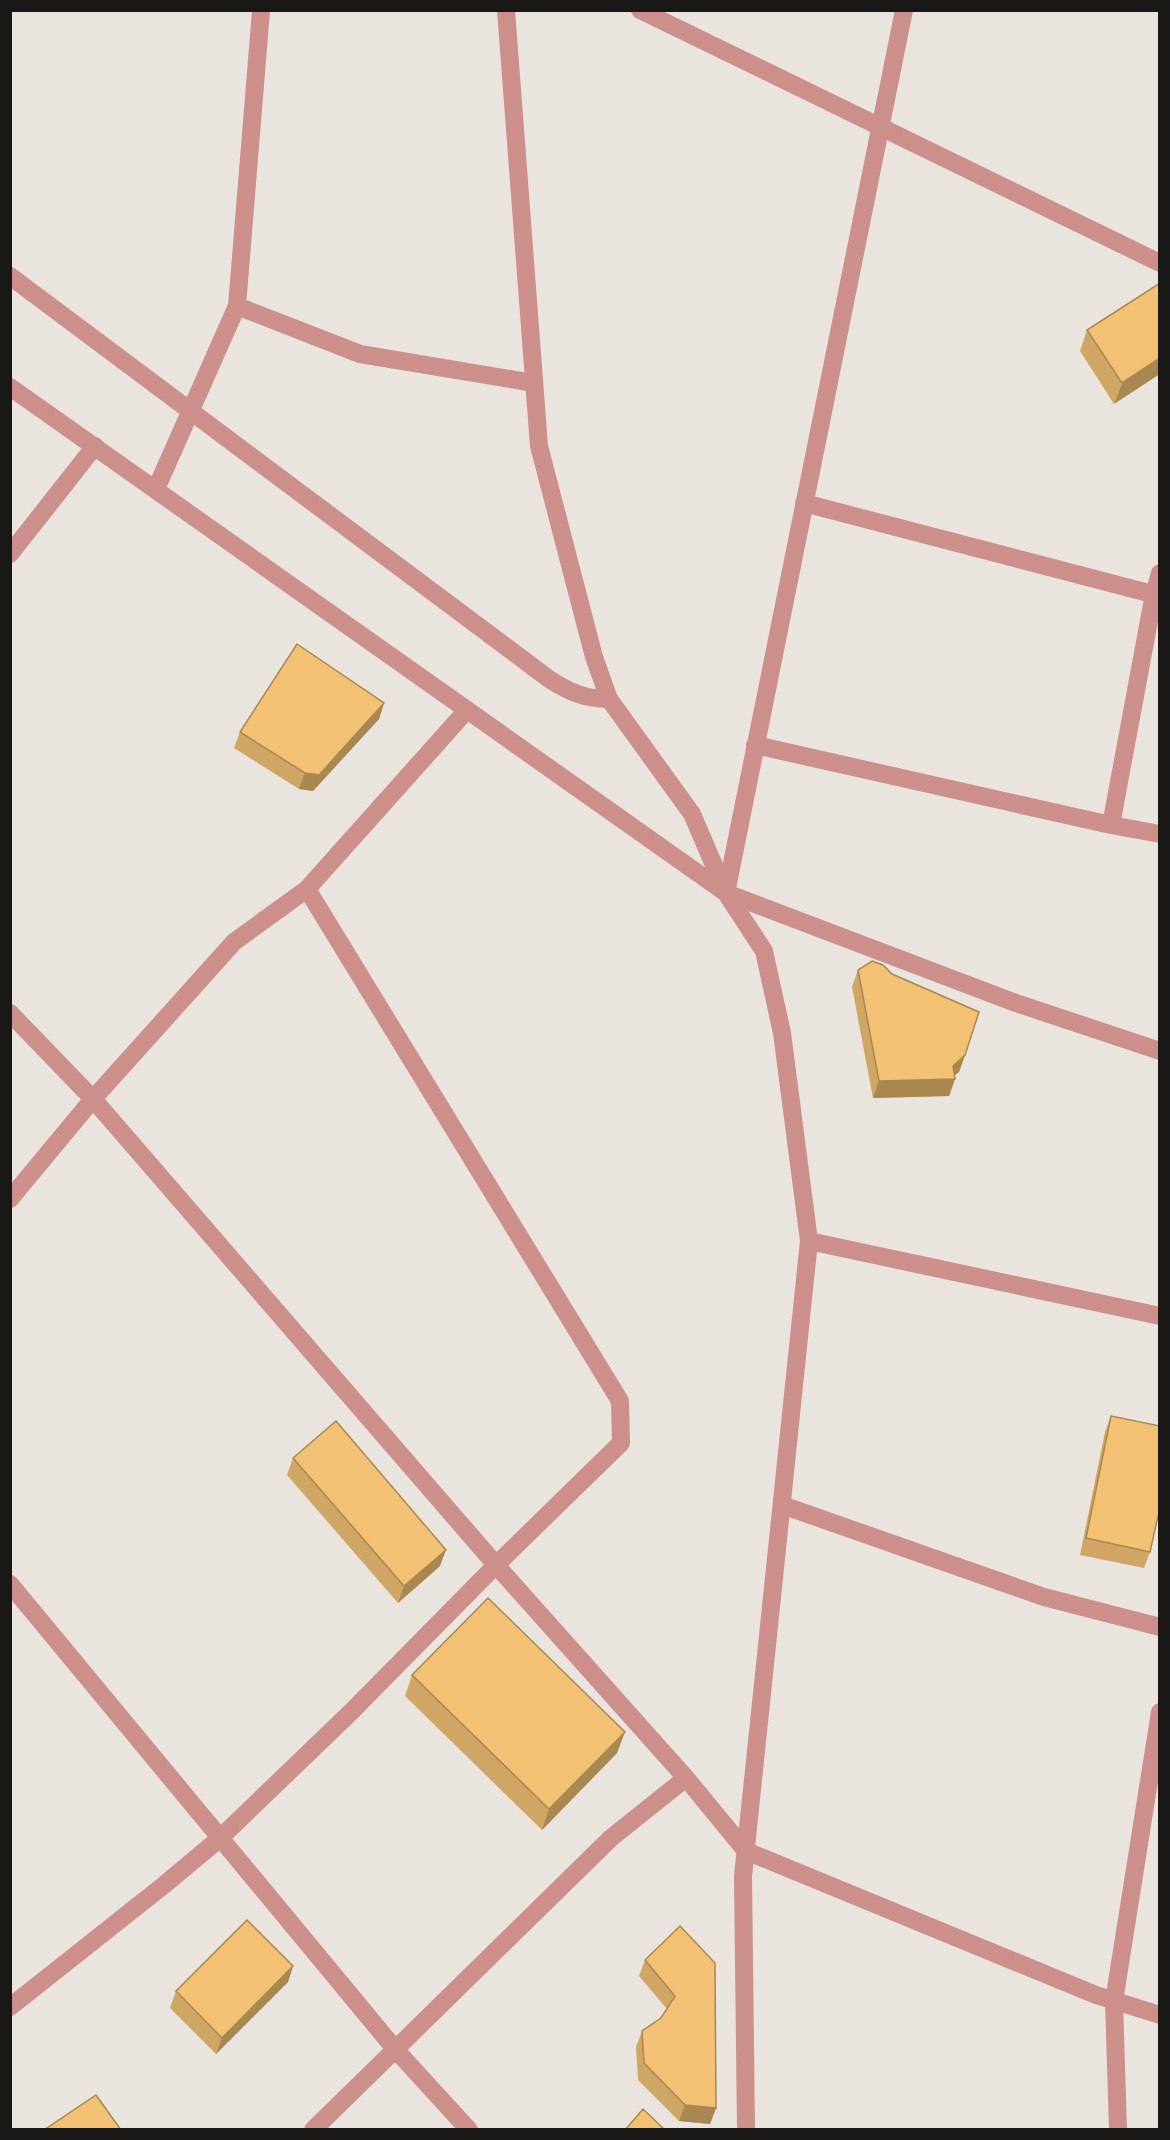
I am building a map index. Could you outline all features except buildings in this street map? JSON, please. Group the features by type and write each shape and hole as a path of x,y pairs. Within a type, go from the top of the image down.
{"street":[{"path":"506,10 539,446 594,657 609,699 692,814 726,893 764,951 782,1033 808,1241 743,1876 746,2130"},
{"path":"640,10 1160,263"},
{"path":"726,893 904,10"},
{"path":"156,489 237,306 261,11"},
{"path":"10,276 566,690 585,698 609,699"},
{"path":"237,306 360,354 534,382"},
{"path":"10,387 726,893 1016,1003 1160,1052"},
{"path":"10,554 95,446"},
{"path":"804,503 1157,595"},
{"path":"1111,825 1160,573"},
{"path":"10,1199 93,1099 234,942 307,889 467,710"},
{"path":"755,745 1160,834"},
{"path":"10,2007 219,1839 351,1712 621,1443 620,1401 307,889"},
{"path":"10,1013 93,1099 496,1565 686,1778 746,1851 1096,1995 1160,2015"},
{"path":"808,1241 1160,1316"},
{"path":"782,1505 1044,1598 1160,1627"},
{"path":"10,1584 395,2049 469,2130"},
{"path":"1118,2130 1114,2001 1160,1712"},
{"path":"313,2130 611,1838 686,1778"}]}
